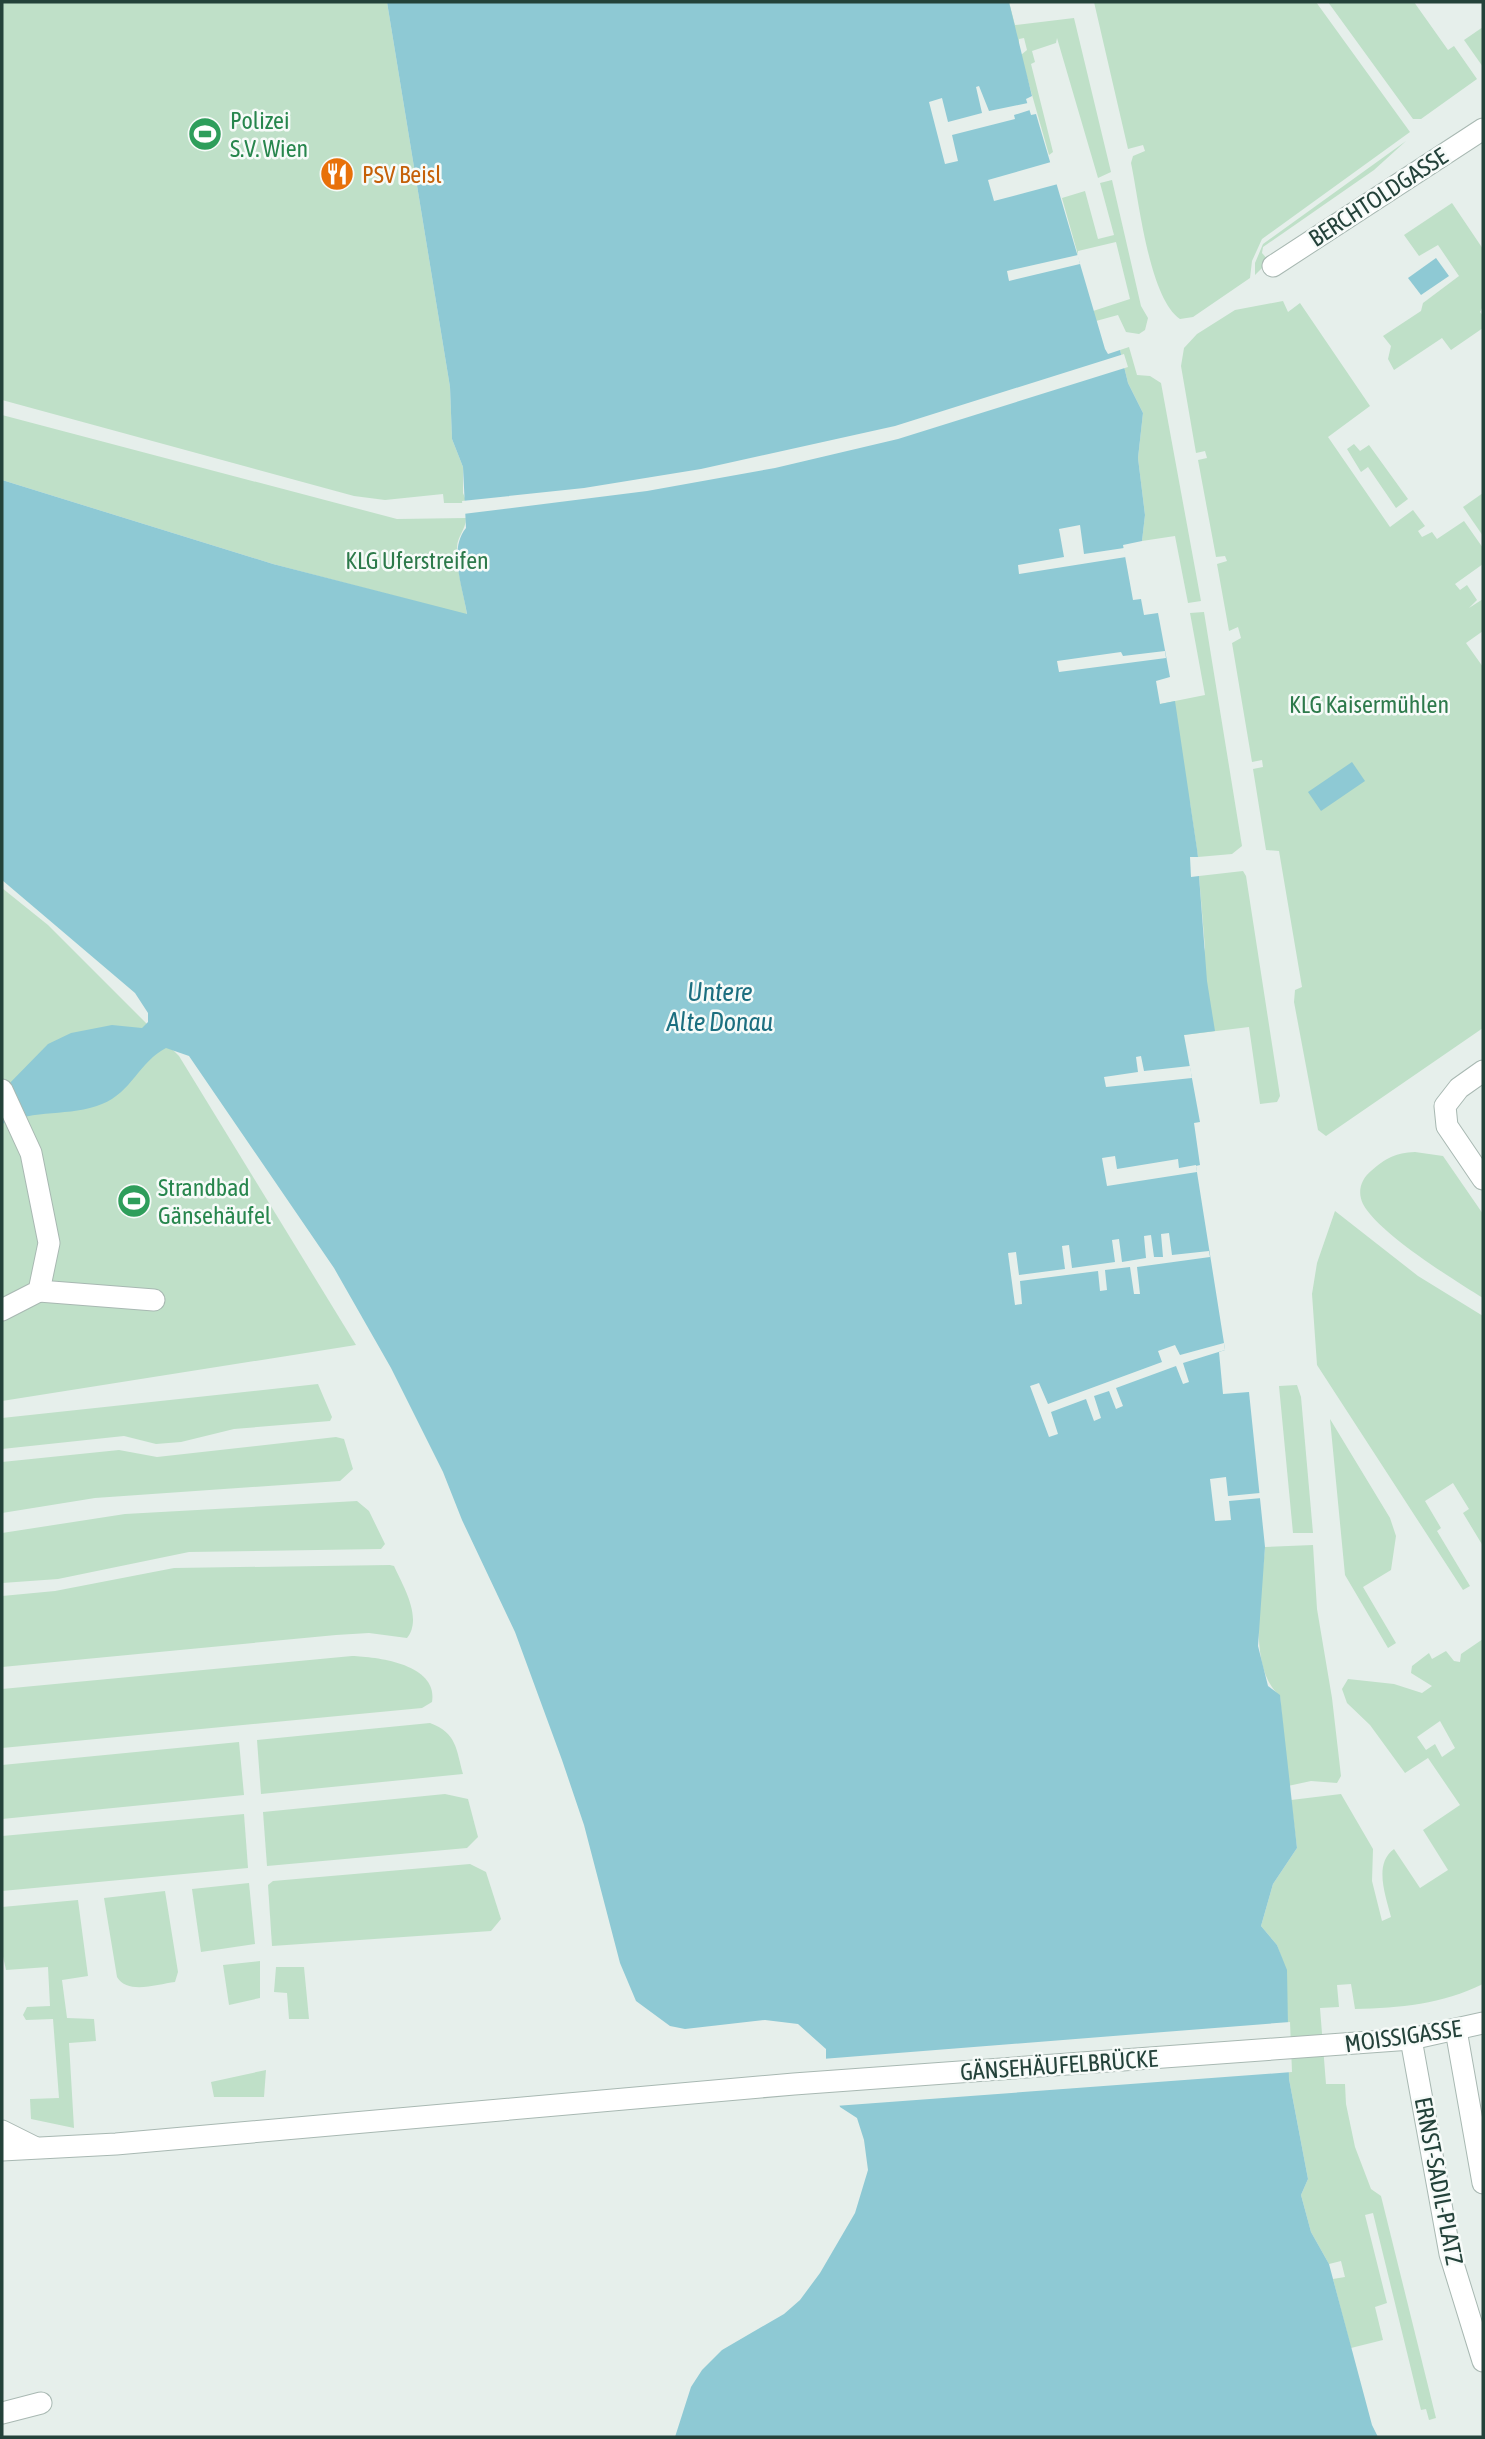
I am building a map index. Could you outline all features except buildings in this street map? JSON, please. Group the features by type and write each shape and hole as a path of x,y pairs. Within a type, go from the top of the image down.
{"street":[{"name":"BERCHTOLDGASSE","path":"1273,266 1481,135"},
{"path":"1483,1071 1460,1088 1446,1106 1447,1126 1483,1178"},
{"path":"2,1090 31,1153 49,1243 39,1291"},
{"path":"2,1310 39,1291 154,1300"},
{"name":"MOISSIGASSE","path":"1323,2046 1411,2039 1483,2022"},
{"name":"ERNST-SADIL-PLATZ","path":"1456,2030 1483,2183"},
{"name":"ERNST-SADIL-PLATZ","path":"1411,2039 1450,2253 1483,2361"},
{"name":"GÄNSEHÄUFELBRÜCKE","path":"2,2150 116,2144 794,2084 1323,2046"},
{"path":"2,2131 34,2147"},
{"path":"2,2413 41,2403"}],"green space":[{"name":"Polizei S.V. Wien","path":"2,2 387,2 450,387 452,439 463,467 463,493 467,503 444,503 443,494 385,500 354,496 2,400"},
{"path":"1009,2 1015,25 1074,18 1111,172 1098,178 1057,38 1056,43 1032,51 1035,62 1031,64 1053,152 1049,155 1023,63 998,74 1027,50 1024,38 1019,39 1019,43 1014,46"},
{"path":"1094,2 1316,2 1410,132 1262,239 1252,261 1250,278 1193,317 1180,319 1169,308 1153,270 1131,163 1133,156 1145,151 1143,145 1128,149"},
{"path":"1328,2 1414,2 1448,50 1454,46 1477,79 1421,119 1413,119"},
{"path":"1483,27 1483,67 1464,40"},
{"path":"1406,141 1374,170 1263,247 1262,253 1269,261 1255,275 1255,263 1263,244"},
{"path":"1112,180 1141,306 1148,318 1145,330 1139,334 1126,332 1118,315 1096,321 1093,311 1130,299 1116,242 1078,251 1078,255 1058,184 1062,198 1085,191 1098,239 1114,235 1100,183"},
{"path":"1452,203 1483,249 1483,306 1480,312 1483,316 1483,328 1451,350 1442,338 1394,370 1388,359 1391,346 1383,336 1421,311 1423,303 1459,276 1438,245 1419,256 1404,235"},
{"name":"KLG Kaisermühlen","path":"1283,301 1288,312 1300,303 1370,406 1328,437 1390,527 1413,510 1425,526 1418,531 1422,537 1432,532 1437,539 1464,521 1483,548 1483,564 1455,584 1460,590 1467,585 1477,600 1469,608 1483,599 1483,631 1466,643 1483,667 1483,1028 1326,1136 1318,1130 1294,1002 1295,990 1302,987 1279,851 1266,850 1253,769 1263,767 1262,760 1252,762 1232,643 1241,638 1238,627 1229,631 1217,564 1227,561 1225,556 1216,557 1198,460 1207,458 1205,451 1196,453 1181,366 1184,348 1197,334 1235,310"},
{"path":"1129,347 1137,375 1150,376 1161,383 1201,601 1188,603 1175,536 1142,541 1145,515 1138,458 1143,413 1128,383 1120,350"},
{"name":"KLG Uferstreifen","path":"2,415 397,519 466,518 457,544 457,556 467,615 273,564 2,480"},
{"path":"1354,444 1360,451 1369,445 1408,499 1396,508 1368,467 1361,472 1347,449"},
{"path":"1483,493 1483,536 1463,507"},
{"path":"1204,612 1242,846 1232,854 1198,857 1190,803 1145,707 1205,695 1190,613"},
{"path":"1243,871 1246,876 1280,1096 1277,1102 1260,1104 1249,1027 1184,1035 1205,948 1199,876"},
{"name":"Strandbad Gänsehäufel","path":"2,888 48,925 179,1056 356,1345 2,1401"},
{"path":"1415,1152 1443,1156 1483,1214 1483,1298 1400,1242 1371,1216 1363,1204 1360,1190 1368,1174 1391,1157"},
{"path":"1335,1211 1418,1276 1483,1316 1483,1546 1463,1513 1469,1509 1453,1483 1425,1501 1441,1528 1437,1531 1470,1586 1463,1590 1317,1365 1312,1294 1317,1263"},
{"path":"318,1384 332,1417 330,1421 234,1429 181,1442 156,1444 124,1436 2,1449 2,1418"},
{"path":"1297,1385 1301,1397 1313,1533 1293,1533 1279,1386"},
{"path":"1330,1419 1390,1518 1396,1536 1391,1570 1363,1587 1396,1643 1388,1648 1345,1575"},
{"path":"336,1437 344,1439 353,1469 340,1481 95,1498 2,1513 2,1462 119,1450 157,1457"},
{"path":"357,1501 369,1511 385,1544 381,1549 189,1552 58,1579 2,1583 2,1533 125,1514"},
{"path":"1313,1545 1317,1609 1332,1698 1341,1776 1337,1783 1311,1781 1288,1786 1280,1696 1269,1683 1260,1647 1259,1605 1265,1547"},
{"path":"394,1566 410,1602 413,1621 407,1638 369,1633 336,1635 2,1667 2,1596 55,1591 174,1568"},
{"path":"1483,1639 1483,1984 1468,1991 1420,2004 1355,2009 1351,1984 1337,1985 1339,2007 1320,2008 1326,2084 1345,2084 1346,2104 1355,2147 1371,2189 1381,2196 1436,2418 1429,2420 1426,2409 1421,2410 1373,2213 1365,2215 1387,2303 1375,2307 1383,2340 1351,2348 1333,2279 1345,2277 1341,2261 1329,2264 1311,2232 1301,2195 1308,2179 1289,2079 1286,1970 1277,1945 1261,1926 1273,1884 1297,1848 1291,1800 1341,1794 1373,1849 1372,1881 1382,1921 1391,1917 1384,1890 1383,1872 1384,1863 1394,1849 1420,1888 1448,1870 1423,1830 1460,1805 1428,1758 1405,1773 1370,1725 1347,1703 1342,1689 1348,1679 1394,1684 1422,1693 1432,1686 1411,1673 1412,1666 1429,1653 1432,1659 1446,1651 1454,1661 1460,1662 1461,1654","holes":["1440,1721 1455,1748 1442,1757 1435,1744 1426,1750 1417,1737"]},
{"path":"352,1656 390,1661 416,1671 426,1679 431,1689 432,1702 422,1708 2,1748 2,1689"},
{"path":"430,1723 446,1732 454,1743 463,1774 261,1794 257,1740"},
{"path":"239,1742 244,1795 2,1819 2,1765"},
{"path":"445,1794 468,1799 478,1837 467,1848 267,1866 263,1812"},
{"path":"244,1814 248,1868 2,1891 2,1836"},
{"path":"470,1864 486,1872 501,1919 491,1931 272,1946 268,1885 273,1881"},
{"path":"249,1883 255,1944 201,1952 192,1889"},
{"path":"165,1891 178,1972 175,1982 143,1987 128,1986 117,1977 104,1898"},
{"path":"78,1900 88,1976 62,1980 67,2018 94,2019 96,2041 69,2043 74,2128 31,2119 30,2099 59,2098 53,2019 26,2020 23,2015 27,2007 50,2006 48,1967 6,1970 2,1952 2,1907"},
{"path":"260,1961 260,1998 229,2005 223,1965"},
{"path":"276,1967 304,1967 309,2019 289,2019 287,1993 274,1992"},
{"path":"266,2070 264,2097 214,2097 211,2082"}],"water":[{"name":"Untere Alte Donau","path":"387,2 1009,2 1032,96 1026,99 1031,115 1036,114 1105,349 1108,354 1120,350 1128,383 1143,413 1138,458 1145,515 1142,541 1123,545 1133,600 1141,599 1144,615 1158,613 1170,677 1156,681 1160,704 1175,701 1197,849 1198,857 1190,857 1191,877 1199,876 1207,981 1215,1031 1184,1035 1200,1122 1194,1123 1200,1165 1196,1166 1225,1350 1219,1352 1223,1394 1249,1392 1265,1547 1258,1646 1268,1686 1280,1695 1297,1848 1273,1884 1261,1926 1277,1945 1287,1970 1289,2079 1308,2179 1301,2195 1311,2232 1329,2264 1372,2425 1378,2437 675,2437 691,2387 702,2370 722,2350 784,2314 800,2300 820,2273 855,2213 868,2170 864,2140 857,2118 840,2107 826,2063 826,2049 798,2024 765,2020 685,2029 670,2026 636,2001 620,1963 584,1825 562,1760 515,1632 462,1520 443,1472 391,1368 334,1268 189,1056 166,1048 149,1061 121,1092 102,1104 77,1111 27,1116 2,1124 2,1091 48,1044 71,1033 112,1025 142,1028 148,1022 148,1013 135,993 2,880 2,480 273,564 467,614 457,558 461,537 466,528 463,467 452,439 450,387"},
{"path":"1436,258 1449,276 1421,295 1408,278"},
{"path":"1352,762 1365,781 1321,811 1308,792"}],"pier":[{"path":"979,86 989,111 1028,103 1030,110 1014,115 1015,119 952,135 958,161 945,164 929,102 942,98 948,122 982,113 976,87"},
{"path":"1051,162 1058,184 994,201 988,180"},
{"path":"1078,255 1080,264 1009,281 1007,271"},
{"path":"1124,354 1128,367 898,439 775,468 647,491 463,514 462,501 584,488 701,469 895,426"},
{"path":"1080,525 1084,554 1124,548 1126,557 1019,574 1018,565 1064,557 1059,529"},
{"path":"1165,651 1166,658 1059,672 1057,661 1121,652 1123,656"},
{"path":"1141,1056 1144,1071 1190,1066 1192,1078 1106,1087 1104,1077 1138,1072 1136,1057"},
{"path":"1115,1156 1117,1169 1178,1159 1179,1168 1196,1165 1197,1172 1107,1186 1102,1158"},
{"path":"1169,1233 1172,1255 1209,1251 1210,1257 1137,1267 1140,1294 1134,1294 1130,1267 1105,1270 1107,1290 1100,1291 1098,1271 1020,1281 1022,1304 1015,1305 1008,1253 1016,1252 1019,1275 1065,1269 1062,1246 1069,1245 1072,1268 1115,1262 1112,1240 1119,1239 1122,1262 1146,1258 1144,1236 1151,1235 1154,1257 1163,1257 1161,1234"},
{"path":"1224,1343 1225,1350 1183,1363 1189,1382 1183,1384 1176,1366 1116,1388 1123,1406 1116,1409 1109,1391 1094,1396 1101,1418 1094,1421 1086,1399 1051,1412 1058,1434 1049,1437 1030,1386 1039,1383 1048,1404 1162,1362 1158,1351 1175,1345 1180,1355"},
{"path":"1226,1477 1228,1496 1260,1493 1262,1498 1229,1501 1231,1520 1215,1521 1210,1479"},
{"path":"1290,2022 1292,2072 835,2106 822,2059"}],"place":[{"name":"Polizei S.V. Wien","path":"205,134"},
{"name":"PSV Beisl","path":"337,174"},
{"name":"Strandbad Gänsehäufel","path":"134,1201"}]}
